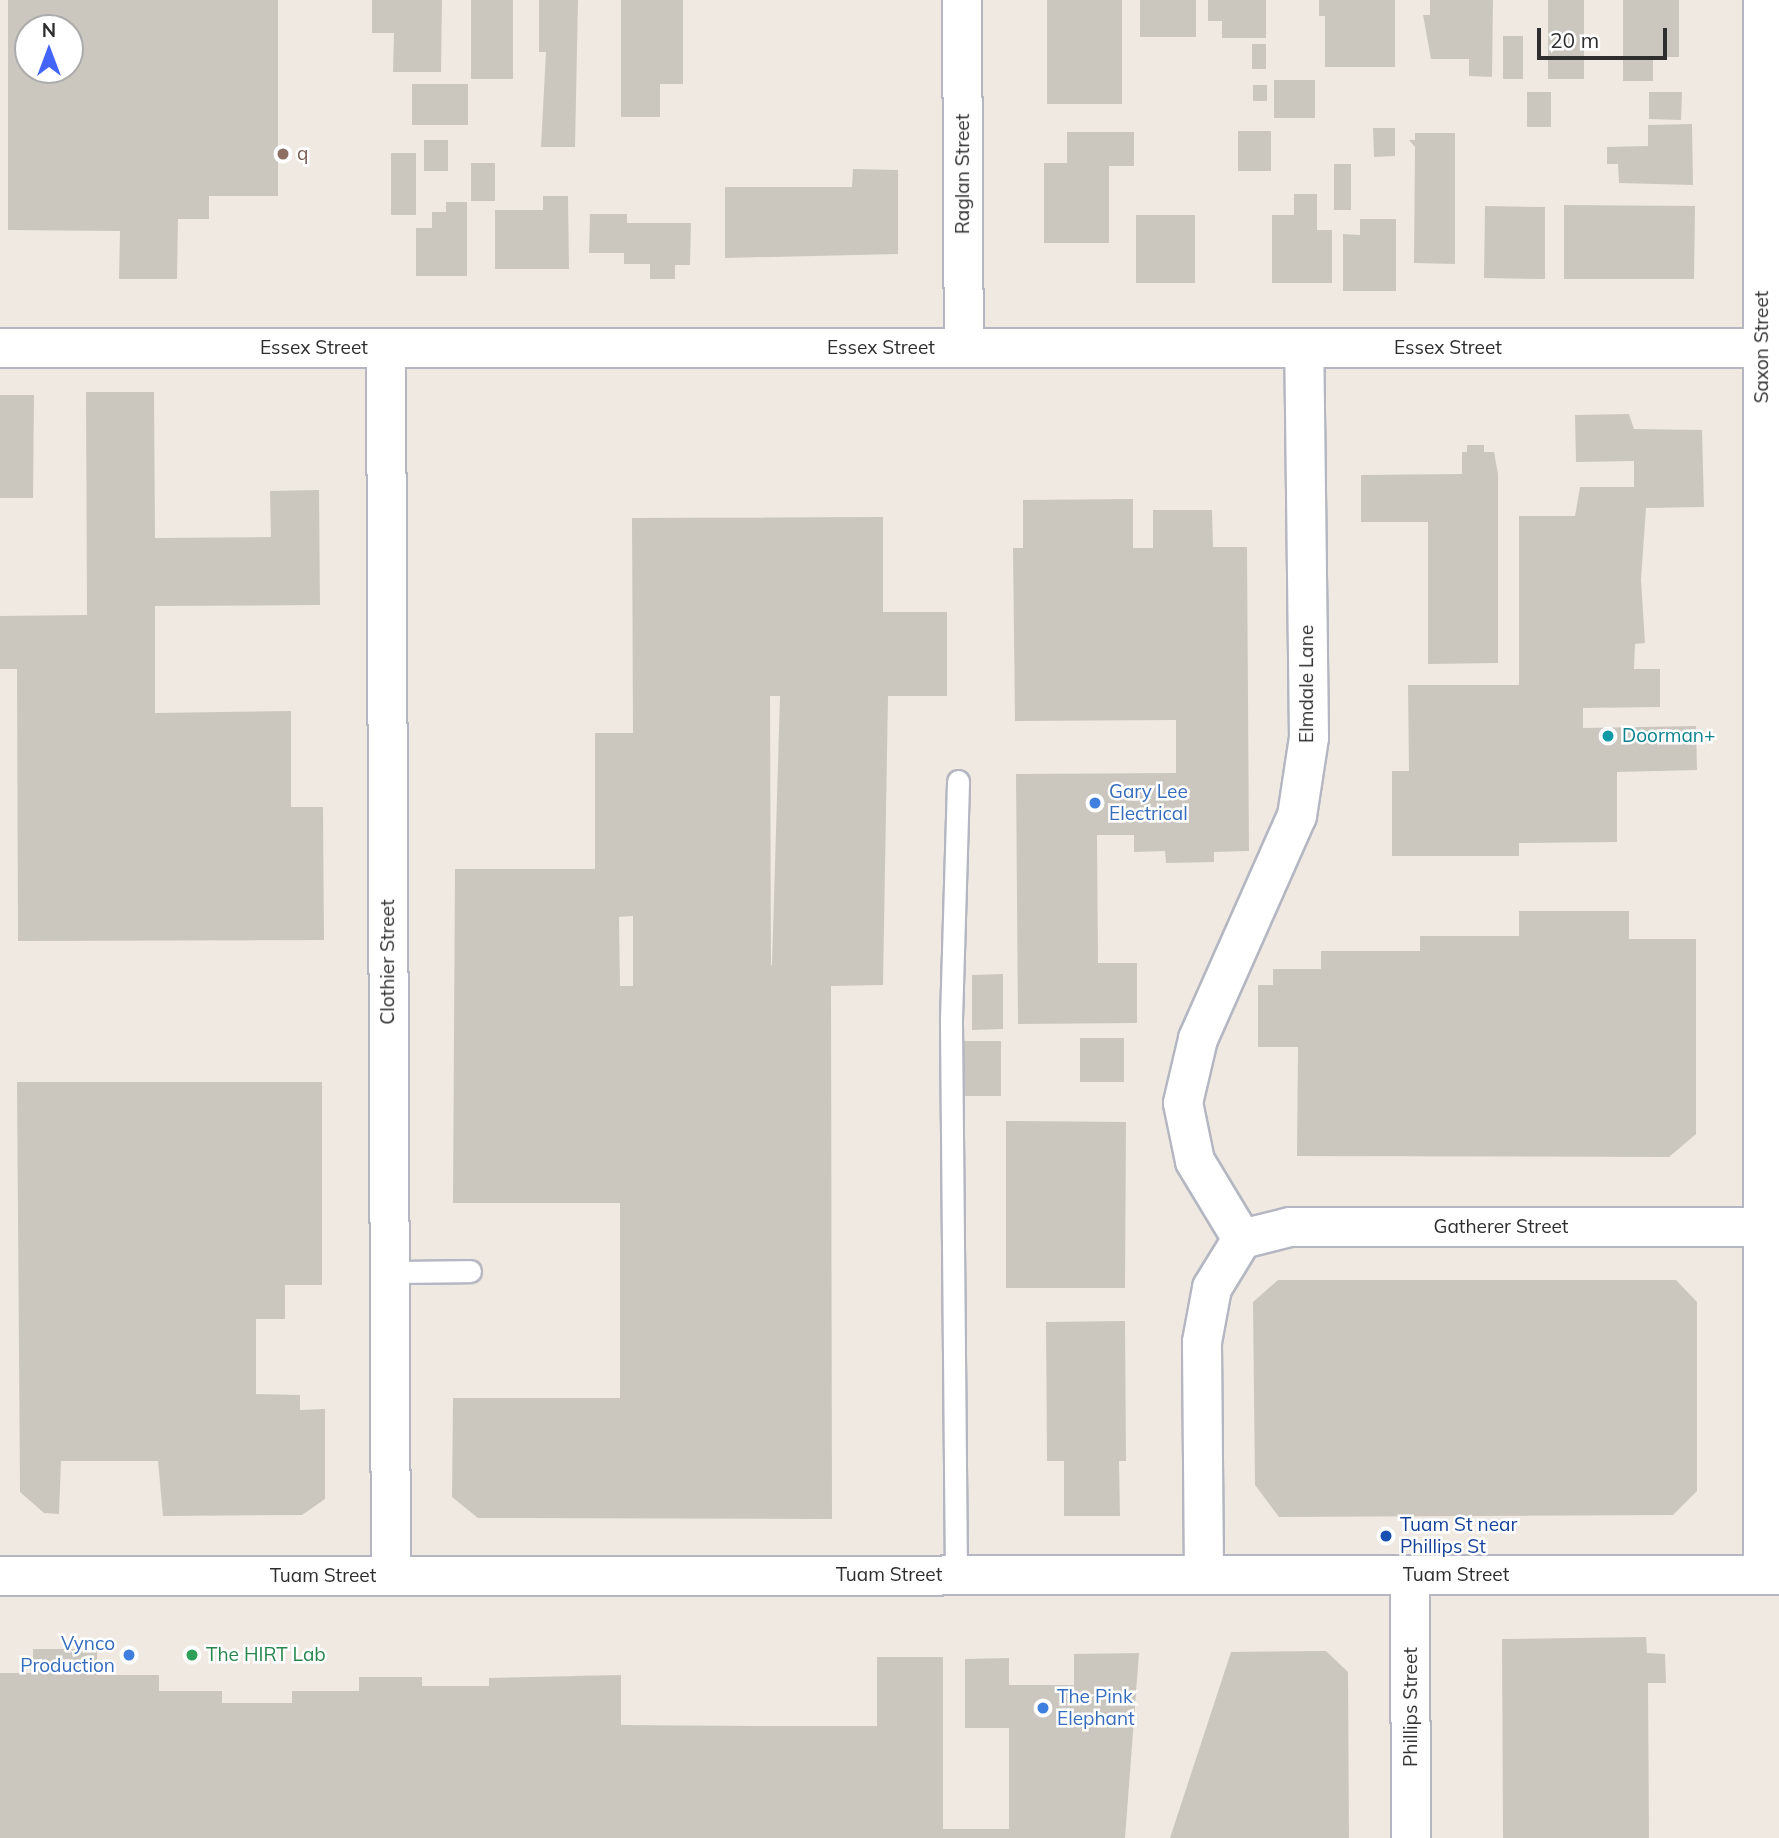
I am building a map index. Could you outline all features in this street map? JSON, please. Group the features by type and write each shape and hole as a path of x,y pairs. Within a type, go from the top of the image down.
{"street":[{"name":"Raglan Street","path":"962,0 964,348"},
{"name":"Saxon Street","path":"1763,0 1763,1227 1771,1575"},
{"name":"Essex Street","path":"0,348 1761,348"},
{"name":"Clothier Street","path":"386,348 391,1576"},
{"name":"Elmdale Lane","path":"1242,1239 1195,1161 1183,1103 1198,1039 1297,816 1309,738 1304,348"},
{"name":"Gatherer Street","path":"1242,1239 1290,1227 1763,1227"},
{"path":"1204,1575 1202,1342 1212,1287 1242,1239"},
{"name":"Phillips Street","path":"1410,1575 1411,1838"},
{"name":"Tuam Street","path":"0,1576 1771,1575"}],"lane":[{"path":"957,1575 951,1019 958,781"},
{"path":"390,1272 470,1271"}],"building":[{"path":"8,0 278,0 278,196 209,196 209,219 178,219 177,279 119,279 120,231 8,230"},
{"path":"372,0 442,0 441,72 393,72 394,33 372,33"},
{"path":"471,0 513,0 513,79 471,79"},
{"path":"539,0 578,0 575,147 541,147 546,52 539,52"},
{"path":"621,0 683,0 683,84 660,84 660,117 621,117"},
{"path":"1047,0 1122,0 1122,104 1047,104"},
{"path":"1140,0 1196,0 1196,37 1140,37"},
{"path":"1208,0 1266,0 1266,38 1222,38 1222,21 1208,21"},
{"path":"1319,0 1395,0 1395,67 1325,67 1325,16 1319,16"},
{"path":"1430,0 1493,0 1492,77 1469,76 1469,59 1431,59 1423,15 1430,15"},
{"path":"1548,0 1584,0 1584,79 1548,79"},
{"path":"1623,0 1679,0 1679,57 1653,57 1653,81 1623,81"},
{"path":"1503,36 1523,36 1523,79 1503,79"},
{"path":"1252,44 1266,44 1266,69 1252,69"},
{"path":"1274,80 1315,80 1315,118 1274,118"},
{"path":"412,84 468,84 468,125 412,125"},
{"path":"1253,85 1267,85 1267,101 1253,101"},
{"path":"1527,92 1551,92 1551,127 1527,127"},
{"path":"1649,92 1682,92 1681,120 1649,119"},
{"path":"1692,124 1693,185 1619,183 1618,164 1607,164 1607,147 1648,146 1648,125"},
{"path":"1373,128 1395,128 1395,156 1374,157"},
{"path":"1238,131 1271,131 1271,171 1238,171"},
{"path":"1067,132 1134,132 1134,166 1109,166 1109,243 1044,243 1044,163 1067,163"},
{"path":"1415,133 1455,133 1455,264 1414,263 1415,147 1409,140 1415,140"},
{"path":"424,140 448,140 448,171 424,171"},
{"path":"391,153 416,153 416,215 391,215"},
{"path":"471,163 495,163 495,201 471,201"},
{"path":"1334,164 1351,164 1351,210 1334,210"},
{"path":"853,169 898,170 898,254 725,258 725,187 852,187"},
{"path":"1294,194 1317,194 1317,230 1332,230 1332,283 1272,283 1272,215 1294,215"},
{"path":"543,196 568,196 569,269 495,269 495,210 543,210"},
{"path":"446,202 467,202 467,276 416,276 416,228 432,228 432,212 446,212"},
{"path":"1564,205 1695,206 1694,279 1564,279"},
{"path":"1485,206 1545,207 1545,279 1484,278"},
{"path":"590,214 627,214 627,223 691,223 690,265 675,265 675,279 650,279 650,264 624,264 624,253 589,253"},
{"path":"1136,215 1195,215 1195,283 1136,283"},
{"path":"1360,219 1396,219 1396,291 1343,291 1343,234 1360,235"},
{"path":"86,392 154,392 155,538 271,537 270,491 319,490 320,605 155,606 155,713 291,711 291,807 323,807 324,940 18,941 17,669 0,669 0,616 87,615"},
{"path":"0,395 34,395 33,498 0,498"},
{"path":"1629,414 1634,429 1702,430 1704,507 1646,508 1641,579 1645,643 1635,644 1634,669 1660,669 1660,707 1583,708 1583,728 1696,726 1697,770 1617,772 1617,842 1519,843 1519,856 1392,856 1392,771 1409,771 1408,685 1519,685 1519,516 1575,516 1580,487 1634,487 1634,461 1576,462 1575,415"},
{"path":"1467,445 1484,445 1484,452 1494,452 1498,474 1498,663 1428,664 1428,522 1361,522 1361,475 1462,474 1462,452 1467,452"},
{"path":"1133,499 1133,548 1153,548 1153,510 1212,510 1213,547 1247,547 1249,851 1214,852 1214,862 1166,863 1165,851 1134,852 1134,835 1097,835 1098,963 1137,963 1137,1023 1018,1024 1016,774 1176,773 1176,720 1015,721 1013,548 1023,548 1023,500"},
{"path":"883,517 883,612 947,612 947,696 888,696 883,985 831,986 832,1519 478,1518 452,1497 453,1398 620,1398 620,1203 453,1203 455,869 595,869 595,733 633,733 632,518","holes":["770,696 780,696 772,965 771,965","633,916 633,986 620,986 619,917"]},
{"path":"1519,911 1629,911 1629,939 1696,939 1696,1134 1669,1157 1297,1156 1298,1047 1258,1047 1258,985 1273,985 1273,969 1321,969 1321,951 1420,951 1420,936 1519,936"},
{"path":"1003,974 1003,1029 972,1030 972,975"},
{"path":"1080,1038 1124,1038 1124,1082 1080,1082"},
{"path":"964,1041 1001,1041 1001,1096 964,1096"},
{"path":"17,1082 322,1082 322,1285 285,1285 285,1319 256,1319 256,1394 300,1395 300,1410 325,1409 325,1499 302,1515 163,1516 158,1461 61,1461 59,1514 44,1513 20,1492"},
{"path":"1006,1121 1126,1122 1125,1288 1006,1288"},
{"path":"1278,1280 1676,1280 1697,1302 1697,1491 1673,1515 1279,1517 1255,1485 1253,1302"},
{"path":"1125,1321 1126,1461 1119,1461 1120,1516 1064,1516 1064,1461 1047,1461 1046,1322"},
{"path":"1646,1637 1647,1653 1665,1654 1666,1683 1648,1683 1649,1838 1503,1838 1502,1639"},
{"path":"33,1649 97,1649 97,1675 159,1675 159,1691 222,1691 222,1703 292,1703 292,1691 359,1691 359,1677 422,1677 422,1686 489,1686 489,1678 621,1675 621,1725 877,1726 877,1657 943,1657 943,1829 1009,1829 1009,1728 965,1728 965,1659 1009,1658 1009,1685 1074,1685 1074,1654 1139,1653 1125,1838 0,1838 0,1673 33,1673"},
{"path":"1326,1651 1348,1672 1349,1838 1170,1838 1231,1652"}],"place":[{"name":"q","path":"283,154"},
{"name":"Doorman+","path":"1608,736"},
{"name":"Gary Lee Electrical","path":"1095,803"},
{"name":"Tuam St near Phillips St","path":"1386,1536"},
{"name":"Vynco Production","path":"129,1655"},
{"name":"The HIRT Lab","path":"192,1655"},
{"name":"The Pink Elephant","path":"1043,1708"}]}
